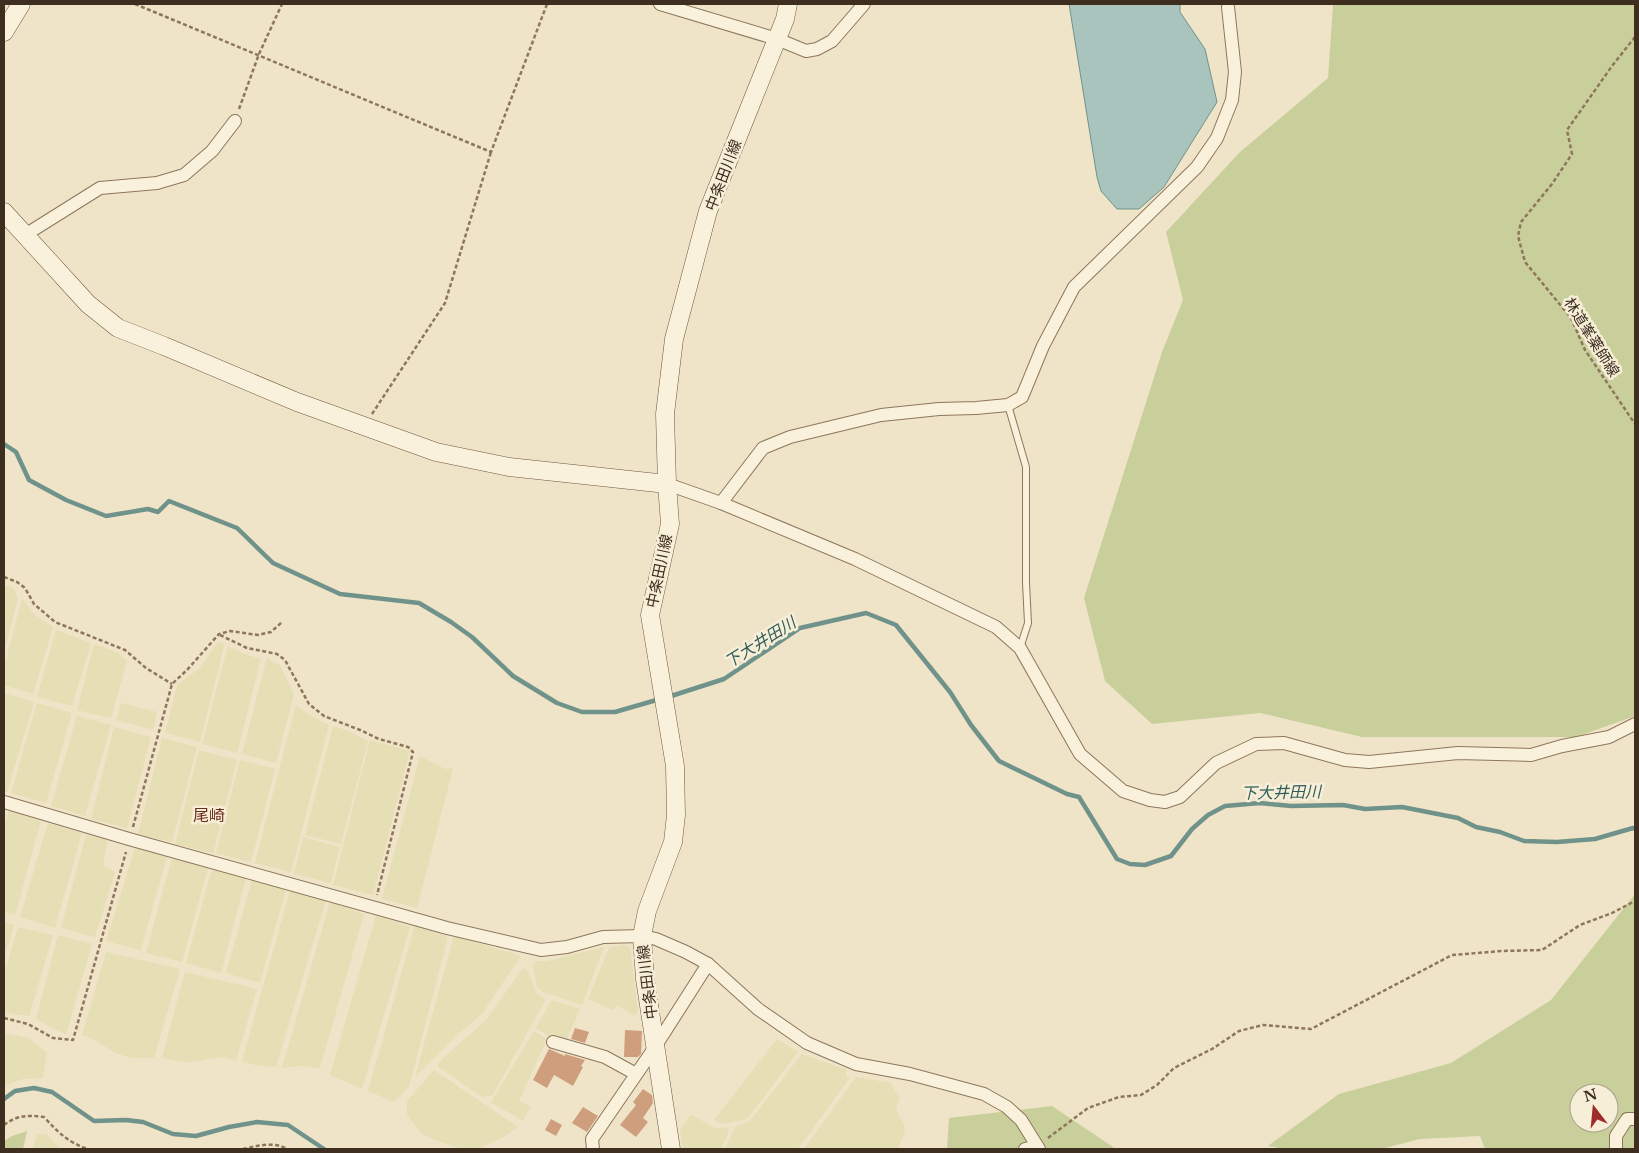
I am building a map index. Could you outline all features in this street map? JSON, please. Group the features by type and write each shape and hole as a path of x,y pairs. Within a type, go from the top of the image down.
{"main road":[{"path":"4,32 21,4"},
{"name":"中条田川線","path":"671,1149 643,962 642,936 646,912 673,842 676,815 675,766 650,615 670,524 665,414 674,339 708,211 777,39 784,9"},
{"path":"4,212 88,304 118,328 173,349 297,402 436,452 509,468 667,484"}],"street":[{"path":"660,4 777,39 806,51 817,49 832,41 864,4"},
{"path":"721,502 763,448 790,437 881,416 1008,404 1022,397 1043,346 1074,287 1196,167 1217,138 1232,100 1233,91 1234,72 1228,7"},
{"path":"25,234 100,188 157,183 184,174 212,151 235,121"},
{"path":"667,484 721,502 855,559 996,627 1020,648 1080,754 1123,791 1150,800 1165,802 1180,796 1216,763 1256,744 1284,743 1345,760 1369,762 1458,753 1531,755 1562,746 1609,737 1635,724"},
{"path":"4,802 129,839 479,936 541,950 567,947 603,938 642,936 656,939 708,964 758,1009 807,1043 856,1064 910,1074 984,1094 1007,1107 1021,1120 1038,1148 1025,1149"},
{"path":"594,1149 592,1139 708,964"},
{"path":"554,1042 605,1057 636,1074"},
{"path":"1616,1149 1616,1136 1627,1119 1635,1118"}],"lane":[{"path":"1008,404 1026,467 1028,623 1020,648"}],"path":[{"path":"135,4 491,152"},
{"path":"235,121 259,54 282,4"},
{"path":"364,426 445,303 491,152 547,4"},
{"name":"林道峯薬師線","path":"1635,37 1566,130 1572,154 1552,184 1521,222 1518,236 1525,262 1570,318 1585,350 1635,424"},
{"path":"4,577 17,582 25,588 34,604 55,622 125,650 146,668 172,684"},
{"path":"219,634 247,648 277,654 285,660 309,704 324,716 379,739 408,747 413,752 374,907"},
{"path":"1038,1148 1088,1108 1119,1097 1141,1095 1157,1085 1174,1068 1212,1049 1239,1031 1264,1025 1311,1029 1452,955 1542,950 1580,925 1612,913 1635,901"},
{"path":"4,1125 8,1121 26,1115 44,1117 66,1139 73,1144 88,1149"},
{"path":"243,1149 265,1145 282,1146 287,1149"}],"shaded area":[{"path":"4,585 14,588 18,599 4,652"},
{"path":"22,599 36,616 53,627 33,694 4,685 4,667"},
{"path":"56,630 91,643 72,706 37,697"},
{"path":"218,642 225,643 200,742 165,733 177,685 199,669"},
{"path":"94,644 117,652 127,661 111,718 77,710"},
{"path":"228,646 244,654 261,659 237,753 202,744"},
{"path":"267,658 280,665 294,694 276,763 242,754"},
{"path":"4,693 34,702 7,792 4,791"},
{"path":"37,703 72,713 46,803 11,793"},
{"path":"121,703 157,712 153,730 116,720"},
{"path":"296,705 329,725 291,872 255,863"},
{"path":"77,716 111,725 85,816 51,806"},
{"path":"333,726 349,731 368,741 341,844 305,835"},
{"path":"114,727 151,737 127,828 91,819"},
{"path":"162,738 197,747 172,842 138,834"},
{"path":"370,740 410,751 373,895 333,885"},
{"path":"199,750 237,760 213,853 175,844"},
{"path":"420,756 445,769 453,768 417,908 382,899"},
{"path":"240,760 275,769 251,862 216,853"},
{"path":"9,810 41,821 15,915 4,912 4,829"},
{"path":"48,823 82,833 55,928 20,917"},
{"path":"86,835 108,839 103,865 115,872 95,937 61,928"},
{"path":"303,837 340,847 331,883 294,874"},
{"path":"135,848 167,856 141,950 106,941"},
{"path":"175,857 208,868 182,962 146,953 171,861"},
{"path":"216,869 246,878 221,973 186,963 211,872"},
{"path":"252,880 286,889 260,983 226,973"},
{"path":"290,891 326,900 276,1067 255,1065 242,1061"},
{"path":"330,902 364,914 320,1068 302,1066 282,1068"},
{"path":"376,915 410,927 362,1089 330,1075"},
{"path":"4,922 14,925 4,960"},
{"path":"415,925 448,937 409,1087 394,1102 368,1091"},
{"path":"18,927 53,935 29,1016 11,1014 4,1010 4,974"},
{"path":"58,935 92,944 66,1035 36,1019"},
{"path":"454,936 521,956 481,1015 459,1033 415,1077"},
{"path":"623,945 630,947 638,1012 634,1016 617,1005 613,1010 588,999 609,948"},
{"path":"604,947 582,1005 543,992 537,987 533,965 536,961 547,961"},
{"path":"106,952 180,969 154,1058 132,1058 115,1053 95,1040 82,1035"},
{"path":"523,968 529,973 536,993 546,999 492,1096 482,1097 437,1066 442,1059 485,1021"},
{"path":"185,972 257,989 236,1060 223,1057 196,1062 184,1062 162,1058"},
{"path":"552,1000 580,1009 566,1041 554,1039 536,1028"},
{"path":"534,1031 547,1039 519,1101 531,1106 523,1121 491,1102"},
{"path":"4,1033 29,1038 47,1053 43,1078 23,1079 4,1086"},
{"path":"777,1039 798,1052 747,1119 723,1124 714,1120"},
{"path":"802,1054 847,1070 846,1076 849,1079 798,1149 725,1149 735,1127 749,1122"},
{"path":"434,1070 518,1127 504,1137 478,1149 461,1149 421,1133 407,1115 407,1101"},
{"path":"856,1077 891,1083 900,1098 896,1107 899,1117 904,1124 905,1131 898,1149 804,1149"},
{"path":"693,1115 712,1127 729,1127 721,1149 683,1149 680,1130 690,1116"},
{"path":"37,1134 46,1134 60,1149 33,1149"}],"green space":[{"path":"1333,4 1635,4 1635,716 1576,737 1362,737 1260,713 1152,724 1105,681 1084,598 1162,352 1183,300 1166,232 1240,152 1328,78"},
{"path":"1635,894 1635,1149 1485,1149 1480,1136 1420,1139 1381,1149 1285,1149 1268,1146 1339,1094 1451,1063 1551,1000"},
{"path":"1052,1106 1116,1149 947,1149 949,1118"},
{"path":"27,1131 23,1149 4,1149 4,1141"}],"water":[{"path":"1069,4 1180,4 1180,12 1205,49 1217,102 1164,187 1139,209 1117,209 1101,191 1097,177"}],"building":[{"path":"575,1028 589,1032 585,1043 571,1039"},
{"path":"625,1030 642,1031 641,1054 638,1057 624,1057"},
{"path":"549,1049 565,1056 565,1054 585,1060 573,1086 554,1075 547,1088 533,1080"},
{"path":"643,1089 652,1095 653,1103 643,1118 648,1122 636,1137 620,1125 636,1105 633,1102"},
{"path":"583,1107 598,1116 587,1132 572,1123"},
{"path":"551,1119 562,1125 556,1136 545,1130"}],"waterway":[{"name":"下大井田川","path":"4,444 16,452 29,480 66,500 106,516 148,509 158,512 169,501 237,528 273,563 340,594 419,603 472,637 513,676 557,703 582,712 615,712 660,699"},
{"name":"下大井田川","path":"668,697 724,679 800,628 866,613 896,625 950,692 971,725 999,761 1067,794 1079,797 1117,859 1130,864 1145,865 1171,856 1192,829 1208,815 1225,806 1260,803 1291,806 1343,805 1365,809 1402,807 1458,818 1476,827 1500,832 1524,841 1557,842 1595,839 1635,829"},
{"path":"4,1099 15,1091 34,1088 52,1092 94,1121 126,1120 143,1122 173,1134 196,1136 257,1122 288,1125 324,1149"}],"district":[{"name":"尾崎","path":"209,815"}]}
